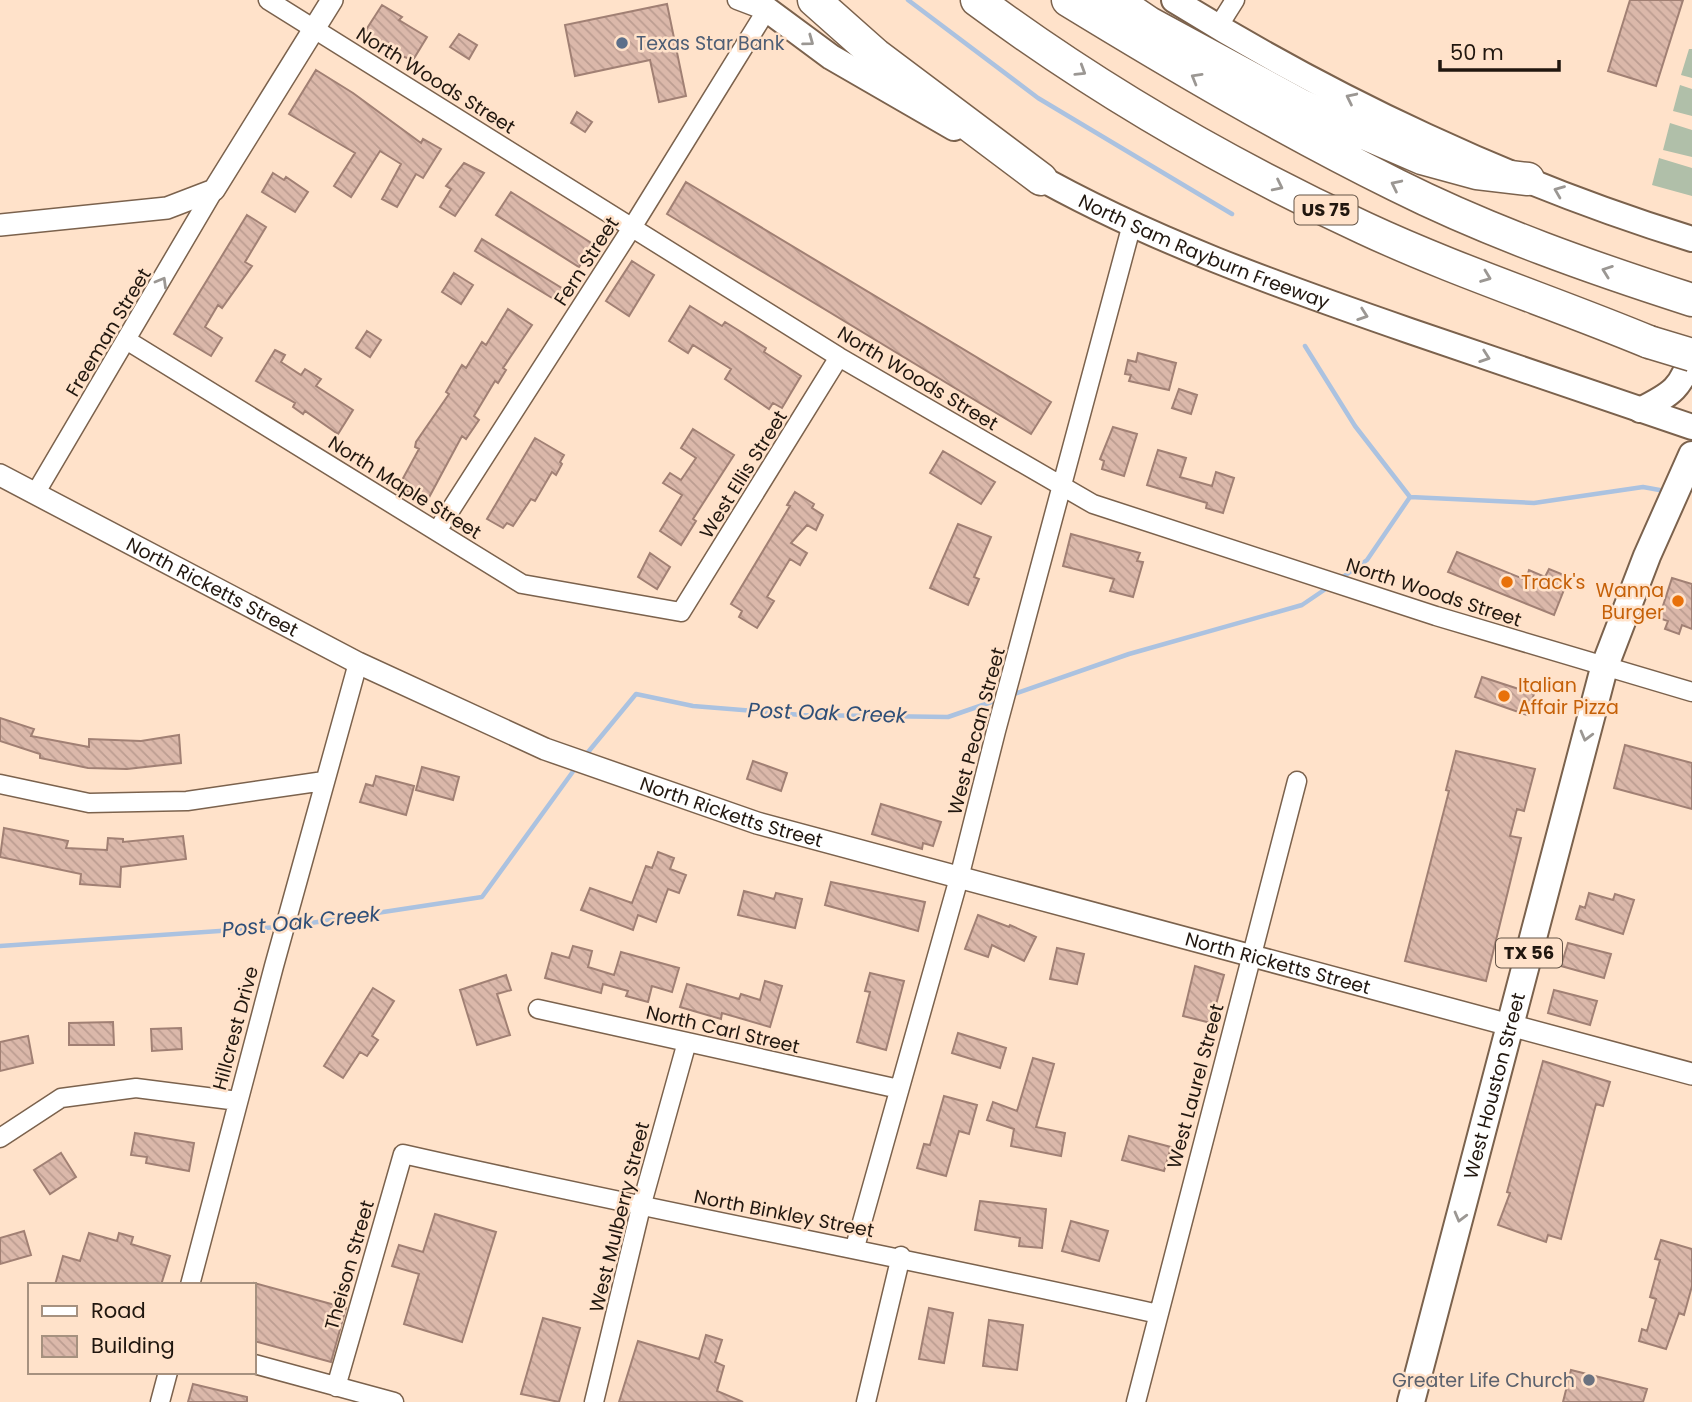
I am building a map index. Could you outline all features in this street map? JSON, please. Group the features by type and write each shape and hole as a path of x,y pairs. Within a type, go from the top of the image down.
{"highway":[{"path":"814,0 876,55 1041,178"},
{"name":"US 75","path":"977,0 1024,35 1128,101 1244,169 1366,229 1649,342 1692,354"},
{"name":"US 75","path":"1068,0 1261,116 1398,187 1511,236 1682,297"},
{"path":"1115,0 1149,23 1314,111 1422,158 1477,173 1528,179"}],"main road":[{"path":"1174,0 1276,61 1376,110 1528,179 1689,241"},
{"name":"North Sam Rayburn Freeway","path":"760,5 831,57 1041,178 1132,223 1340,307 1692,427"},
{"path":"1640,410 1667,396 1685,379 1692,354"},
{"name":"West Houston Street","path":"1411,1402 1604,668 1642,568 1692,456"}],"street":[{"name":"North Woods Street","path":"268,0 839,357 1061,488 1093,504 1604,668 1692,692"},
{"path":"0,225 167,208 214,190 332,0"},
{"path":"737,0 760,5"},
{"path":"1218,27 1235,0"},
{"name":"Fern Street","path":"437,531 633,226 760,5"},
{"name":"Freeman Street","path":"35,494 128,341 214,190"},
{"name":"West Pecan Street","path":"855,1247 960,878 996,731 1132,223"},
{"name":"North Maple Street","path":"128,341 522,584 681,612"},
{"name":"West Ellis Street","path":"681,612 839,357"},
{"name":"North Ricketts Street","path":"0,475 358,663 545,749 757,823 1251,958 1692,1074"},
{"name":"Hillcrest Drive","path":"191,1283 358,663"},
{"path":"0,784 89,803 187,801 324,781"},
{"name":"West Laurel Street","path":"1136,1402 1297,781"},
{"name":"North Carl Street","path":"538,1009 899,1089"},
{"name":"West Mulberry Street","path":"594,1402 641,1208 687,1042"},
{"path":"0,1138 61,1098 136,1088 238,1101"},
{"name":"North Binkley Street","path":"403,1154 641,1208 901,1256 1158,1314"},
{"name":"Theison Street","path":"336,1387 403,1154"},
{"path":"866,1402 901,1256"},
{"path":"256,1365 394,1402"},
{"path":"160,1402 167,1374"}],"green space":[{"path":"1689,49 1692,49 1692,78 1681,75"},
{"path":"1680,85 1692,89 1692,116 1673,111"},
{"path":"1670,123 1692,130 1692,157 1663,150"},
{"path":"1659,158 1692,168 1692,196 1652,185"}],"building":[{"path":"1630,0 1683,0 1656,86 1608,71"},
{"name":"Texas Star Bank","path":"667,4 686,96 659,102 650,60 575,76 565,25"},
{"path":"382,5 402,17 399,20 427,37 413,60 393,53 364,33"},
{"path":"459,34 477,45 469,59 450,47"},
{"path":"316,70 353,93 421,143 423,139 441,149 423,178 416,174 397,207 382,199 401,164 380,151 351,197 334,186 355,153 289,114"},
{"path":"577,112 592,122 585,132 571,123"},
{"path":"464,163 484,173 455,216 440,207 451,189 446,186"},
{"path":"273,173 284,180 286,177 308,192 295,212 262,192"},
{"path":"686,182 1051,402 1031,434 667,214"},
{"path":"511,192 593,244 579,267 496,215"},
{"path":"247,215 266,227 245,262 252,266 222,308 218,305 205,327 222,338 211,356 174,334"},
{"path":"482,239 565,290 557,301 475,251"},
{"path":"632,261 654,275 629,316 606,301"},
{"path":"454,273 473,285 461,304 442,292"},
{"path":"690,306 722,326 725,322 738,330 766,348 764,352 801,376 782,408 773,403 769,409 725,379 731,369 693,345 688,353 669,341"},
{"path":"508,309 532,325 503,368 506,370 498,383 495,381 474,416 479,420 466,439 462,436 426,503 402,488 404,484 401,482 419,449 415,447 416,442 449,394 446,392 462,365 466,368 482,342 486,345"},
{"path":"367,331 381,340 370,357 356,348"},
{"path":"275,350 285,355 281,362 301,375 305,369 321,379 316,386 353,410 338,434 305,411 303,414 293,407 295,403 256,381"},
{"path":"1138,353 1176,363 1169,390 1129,381 1131,375 1125,374 1128,360 1136,362"},
{"path":"1179,389 1197,395 1191,414 1172,408"},
{"path":"1113,427 1137,434 1124,476 1102,469 1104,461 1100,459"},
{"path":"693,429 734,455 693,519 696,521 681,545 660,531 682,495 663,483 670,473 681,480 696,458 681,448"},
{"path":"535,438 564,455 560,462 562,464 556,475 552,472 535,501 531,499 513,526 507,523 503,528 487,519"},
{"path":"1158,450 1186,458 1180,477 1212,486 1216,472 1234,478 1223,513 1206,508 1207,503 1147,485"},
{"path":"943,451 995,482 981,504 930,473"},
{"path":"795,492 814,504 812,508 823,515 816,530 807,525 791,543 807,553 800,565 790,559 767,597 774,601 757,628 739,617 742,611 731,604 790,506 787,505"},
{"path":"958,524 991,537 974,577 979,579 968,605 930,588"},
{"path":"1071,534 1140,553 1137,561 1143,562 1133,597 1110,591 1114,579 1063,566"},
{"name":"Track's","path":"1457,552 1526,580 1529,570 1545,577 1549,569 1569,577 1554,615 1448,572"},
{"path":"650,553 670,567 657,589 638,577"},
{"name":"Wanna Burger","path":"1672,578 1692,584 1692,629 1682,625 1679,634 1665,629 1668,621 1659,618"},
{"name":"Italian Affair Pizza","path":"1482,677 1534,694 1527,715 1475,697"},
{"path":"0,718 34,729 31,736 89,747 89,739 141,741 179,735 181,763 127,769 88,768 40,758 40,754 0,741"},
{"path":"1625,745 1692,763 1692,809 1614,788"},
{"path":"1456,751 1535,769 1524,811 1517,809 1510,836 1521,838 1486,981 1405,961 1449,791 1446,790"},
{"path":"753,761 787,773 781,791 747,779"},
{"path":"422,767 459,777 453,800 416,790"},
{"path":"376,776 414,786 406,815 360,802 366,784 373,786"},
{"path":"881,804 941,822 933,846 923,843 922,849 872,834"},
{"path":"4,828 68,841 66,848 107,850 108,838 123,839 123,842 183,836 186,859 121,867 120,887 80,884 81,874 0,857"},
{"path":"658,852 674,858 670,869 686,875 679,893 668,889 656,922 638,915 633,930 581,910 590,888 632,903 646,866 652,868"},
{"path":"831,882 925,902 918,931 825,905"},
{"path":"744,891 774,899 776,893 802,899 795,928 738,915"},
{"path":"1589,893 1613,900 1615,894 1634,900 1623,934 1576,919 1580,906 1585,908"},
{"path":"978,915 1036,937 1024,961 992,945 988,957 965,949"},
{"path":"1568,943 1611,954 1604,978 1561,966"},
{"path":"573,946 592,951 588,967 614,975 621,952 679,968 672,992 652,986 648,1002 626,996 628,991 603,984 601,993 545,978 552,953 569,958"},
{"path":"1057,948 1084,954 1077,984 1050,979"},
{"path":"1195,966 1224,975 1211,1023 1183,1016"},
{"path":"870,973 904,981 886,1050 857,1042 870,992 865,991"},
{"path":"506,975 511,990 497,994 510,1035 477,1045 460,990"},
{"path":"765,981 782,986 770,1027 722,1013 721,1019 680,1007 687,984 739,999 741,994 760,1000"},
{"path":"373,988 394,1001 372,1036 378,1040 367,1056 360,1052 343,1078 324,1066"},
{"path":"1554,990 1597,1001 1590,1025 1548,1013"},
{"path":"113,1022 114,1045 69,1045 69,1023"},
{"path":"181,1028 182,1049 152,1051 151,1029"},
{"path":"958,1033 1006,1048 1000,1068 952,1053"},
{"path":"28,1036 33,1063 0,1071 0,1042"},
{"path":"1033,1058 1054,1064 1036,1127 1065,1133 1061,1156 1011,1146 1014,1129 987,1120 993,1102 1017,1111"},
{"path":"1543,1061 1610,1082 1603,1106 1596,1104 1561,1239 1548,1235 1546,1242 1498,1225 1510,1193 1507,1192"},
{"path":"944,1096 977,1105 969,1134 959,1131 946,1176 917,1168 924,1144 930,1145"},
{"path":"135,1133 194,1143 189,1171 146,1163 147,1157 131,1155"},
{"path":"1129,1136 1171,1147 1164,1171 1122,1160"},
{"path":"61,1153 76,1177 50,1194 34,1170"},
{"path":"980,1201 1046,1209 1042,1248 1019,1246 1020,1238 975,1230"},
{"path":"435,1214 496,1232 462,1342 404,1324 419,1274 392,1266 399,1245 423,1252"},
{"path":"1071,1221 1108,1231 1099,1261 1062,1251"},
{"path":"24,1231 31,1255 0,1264 0,1238"},
{"path":"89,1233 117,1241 119,1233 133,1237 131,1244 170,1256 162,1283 56,1283 63,1256 80,1261"},
{"path":"1661,1240 1692,1249 1692,1286 1684,1315 1679,1313 1666,1349 1639,1341 1642,1329 1647,1331 1656,1299 1650,1297 1660,1260 1655,1259"},
{"path":"256,1284 346,1308 331,1362 256,1342"},
{"path":"929,1308 953,1313 944,1363 919,1359"},
{"path":"543,1318 580,1328 559,1402 521,1394"},
{"path":"989,1320 1023,1325 1017,1370 983,1366"},
{"path":"706,1335 722,1340 715,1362 724,1366 717,1391 743,1402 619,1402 638,1341 699,1359"},
{"name":"Greater Life Church","path":"1571,1370 1647,1389 1643,1402 1563,1402"},
{"path":"193,1384 247,1397 247,1402 188,1402"}],"waterway":[{"path":"908,0 1038,98 1232,214"},
{"path":"1305,346 1355,426 1410,497"},
{"name":"Post Oak Creek","path":"1340,579 1367,560 1410,497 1534,503 1643,487 1665,491"},
{"name":"Post Oak Creek","path":"1011,695 1129,654 1302,605 1330,586"},
{"name":"Post Oak Creek","path":"584,757 636,694 693,706 802,715 948,717 1000,699"},
{"name":"Post Oak Creek","path":"291,926 482,897 577,766"},
{"name":"Post Oak Creek","path":"0,946 278,927"}],"place":[{"name":"Texas Star Bank","path":"622,43"},
{"name":"Track's","path":"1507,582"},
{"name":"Wanna Burger","path":"1678,601"},
{"name":"Italian Affair Pizza","path":"1504,696"},
{"name":"Greater Life Church","path":"1589,1380"}]}
